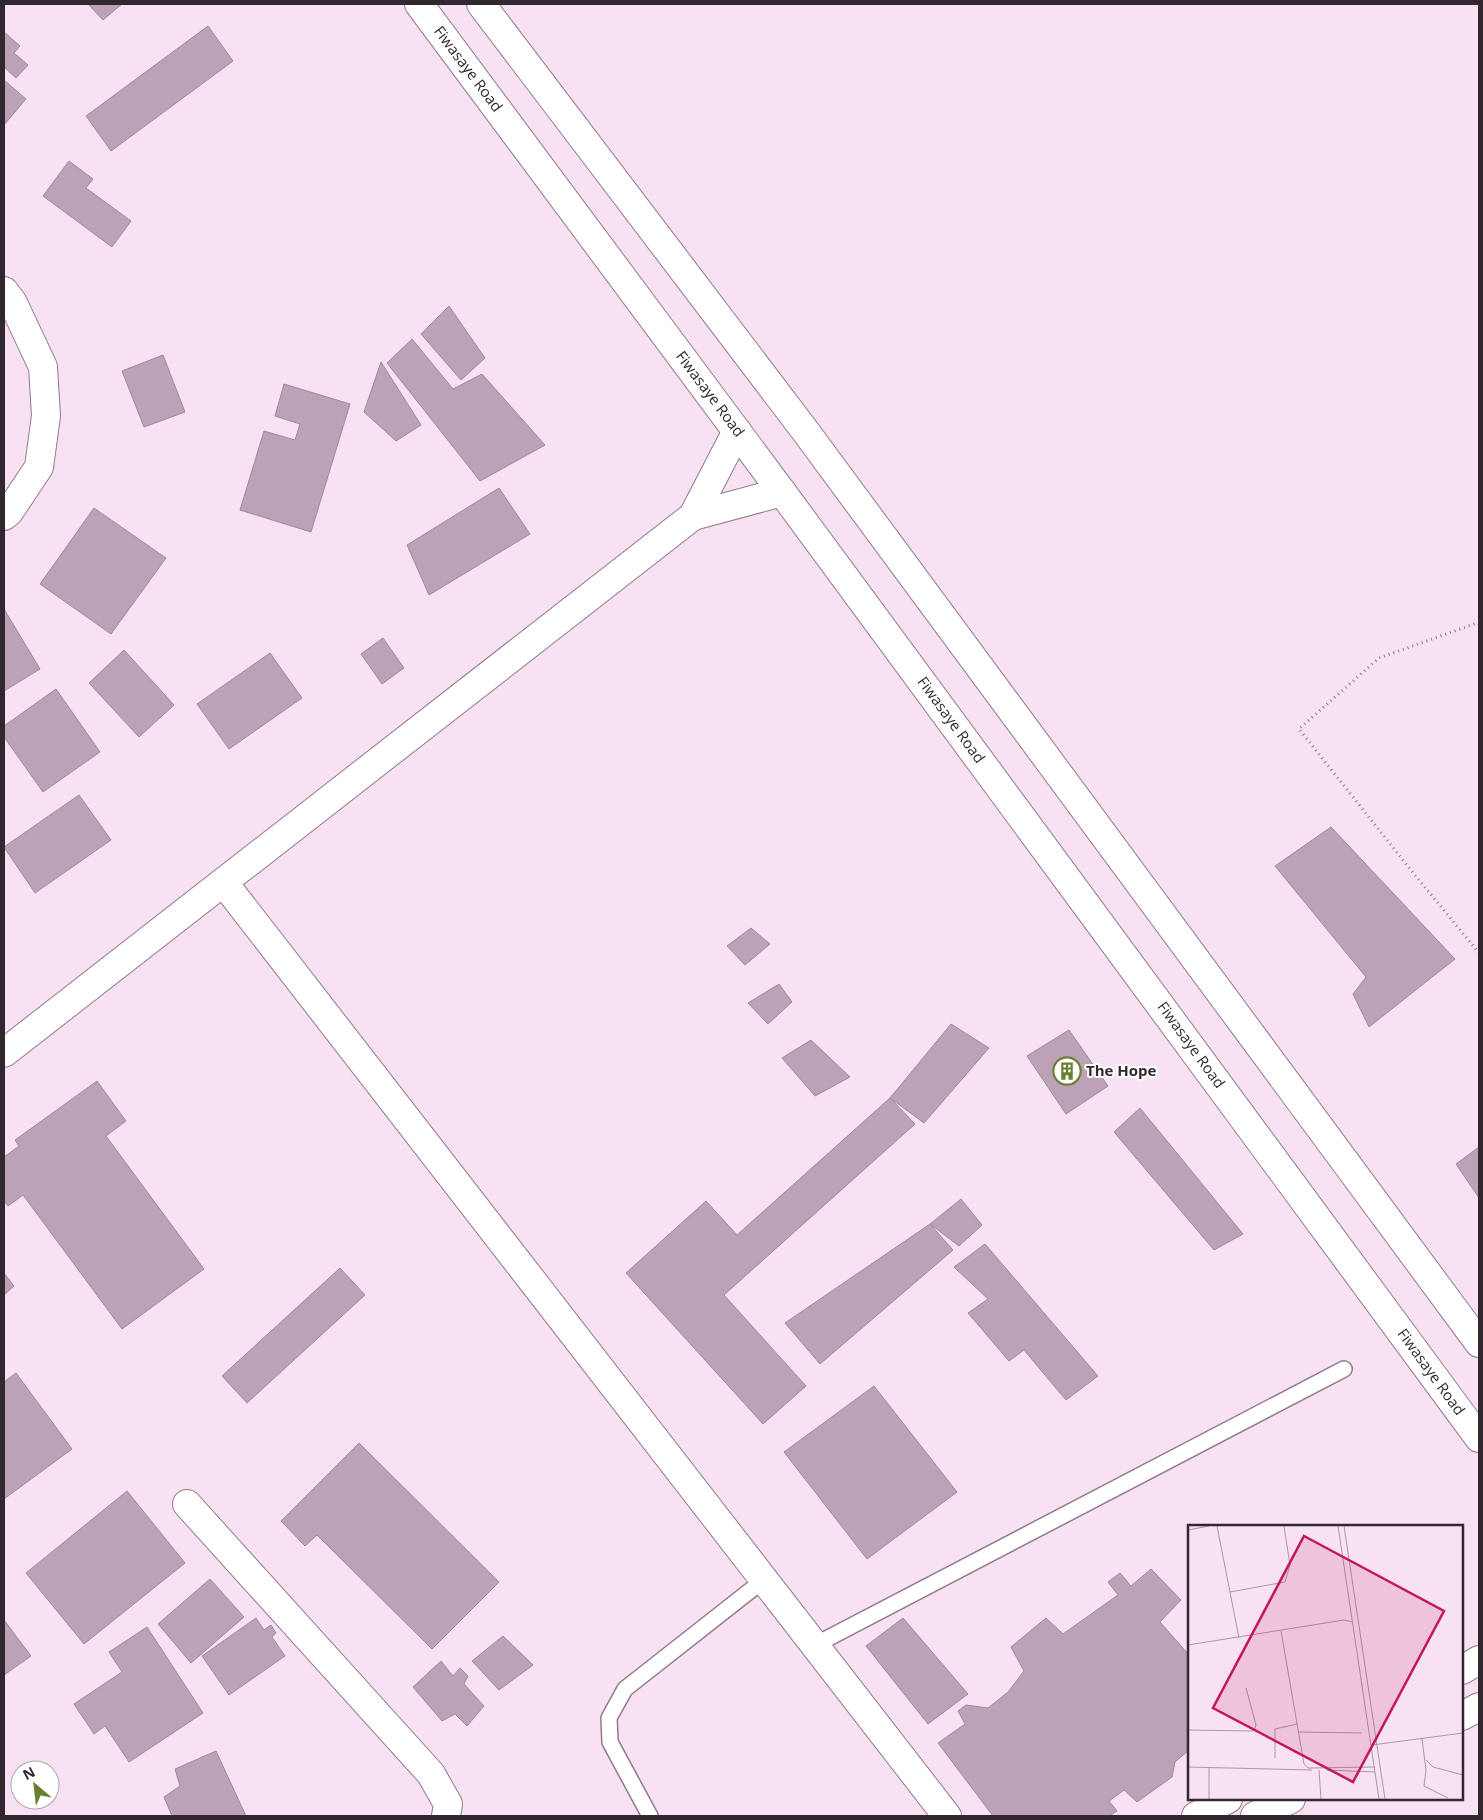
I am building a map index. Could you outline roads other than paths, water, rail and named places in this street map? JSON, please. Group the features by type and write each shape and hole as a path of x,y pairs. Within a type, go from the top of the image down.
{"main road":[{"name":"Fiwasaye Road","path":"419,4 1204,1062 1479,1438"},
{"path":"481,4 812,440 1479,1343"},
{"path":"4,291 13,303 43,367 46,416 39,467 9,512 4,516"},
{"path":"693,516 737,431"},
{"path":"4,1053 693,516 782,492"},
{"path":"224,883 947,1816"},
{"path":"187,1504 431,1774 448,1804 446,1816"},
{"path":"1463,1669 1479,1660"},
{"path":"1463,1715 1479,1707"},
{"path":"1196,1816 1226,1800"},
{"path":"1255,1816 1289,1800"}],"lane":[{"path":"815,1645 1344,1369"},
{"path":"650,1816 610,1742 608,1718 625,1689 765,1579"}],"place":[{"name":"The Hope","path":"1067,1071"}]}
